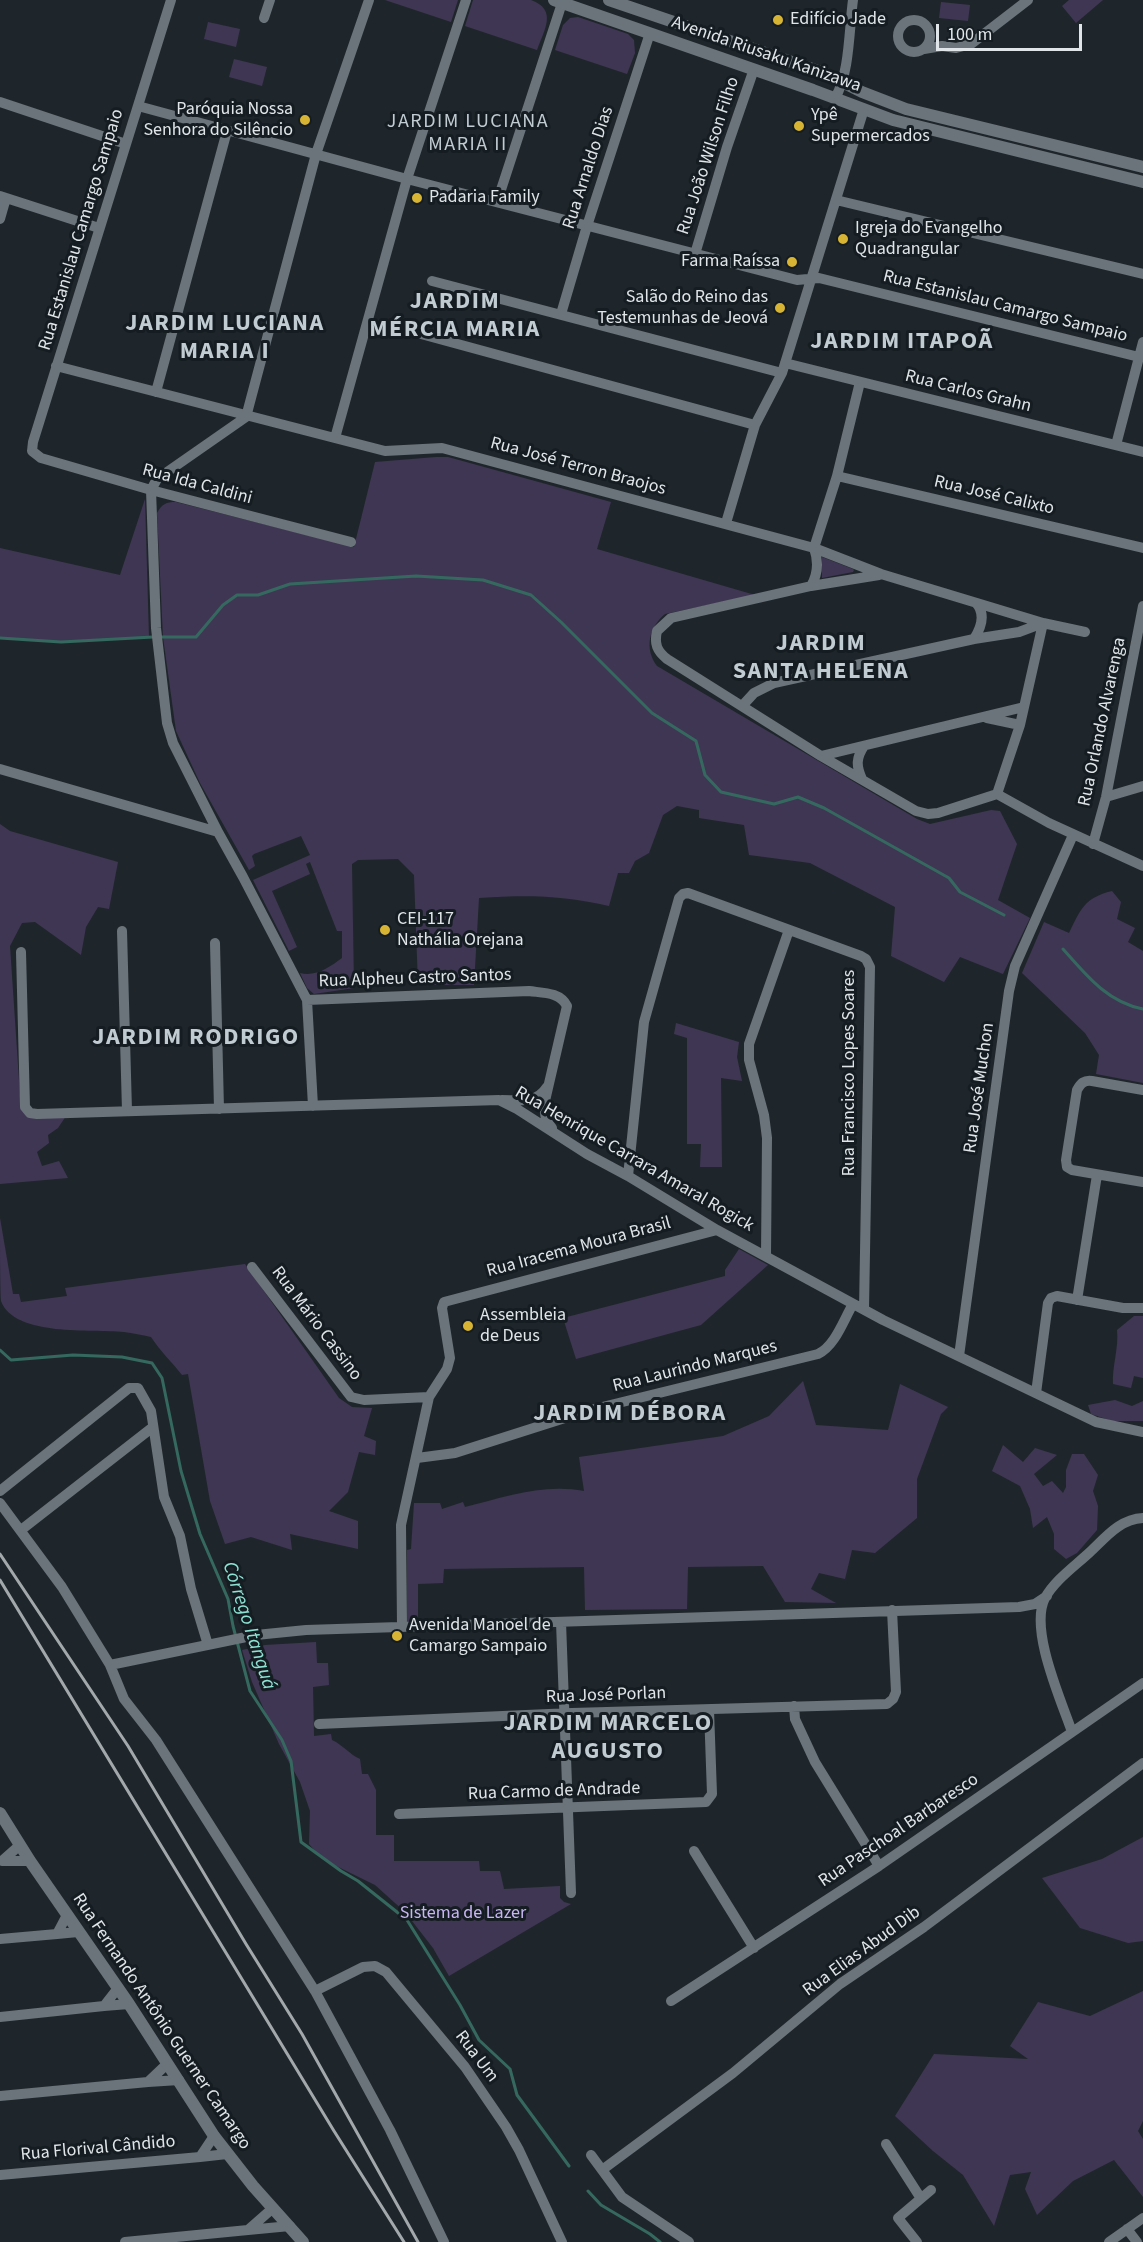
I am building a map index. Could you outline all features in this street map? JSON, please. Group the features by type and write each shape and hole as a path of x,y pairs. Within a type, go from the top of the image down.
{"street":[{"path":"138,106 171,0"},
{"path":"264,18 270,0"},
{"path":"151,490 157,479 246,417 316,154 369,0"},
{"path":"335,438 407,179 466,0"},
{"path":"603,16 609,0"},
{"name":"Avenida Riusaku Kanizawa","path":"609,0 824,73 906,109 1143,167"},
{"path":"835,98 842,81 853,0"},
{"path":"942,46 930,35 925,25 916,20 906,22 899,30 898,40 904,49 914,52 942,46 957,48 971,44 1028,0"},
{"path":"497,202 558,1"},
{"name":"Avenida Riusaku Kanizawa","path":"558,1 893,120 1143,182"},
{"name":"Rua Arnaldo Dias","path":"561,314 650,33"},
{"path":"924,49 930,35"},
{"path":"824,73 836,70 845,63"},
{"name":"Rua João Wilson Filho","path":"695,254 727,147 754,69"},
{"path":"726,523 755,425 783,368 855,136 869,111 879,105 875,97"},
{"path":"0,102 126,144"},
{"name":"Rua Estanislau Camargo Sampaio","path":"37,456 32,451 33,441 138,106 407,179 797,280 819,278 1139,357"},
{"path":"156,392 227,131"},
{"path":"0,219 3,197 99,228"},
{"path":"836,200 1143,274"},
{"name":"Rua Carlos Grahn","path":"432,281 783,368 860,382 1143,452"},
{"path":"421,334 755,425"},
{"path":"1116,445 1143,342"},
{"name":"Rua José Terron Braojos","path":"56,366 385,452 442,448 814,548 881,574 1043,623 1085,632"},
{"path":"811,586 816,578 818,566 814,548 837,476 860,382"},
{"name":"Rua Ida Caldini","path":"37,456 151,490 351,542"},
{"name":"Rua José Calixto","path":"837,476 1143,548"},
{"name":"Rua Alpheu Castro Santos","path":"151,490 156,628 166,723 173,743 218,832 307,1000 530,991 556,995 564,1000 567,1006 548,1085 544,1113 546,1120 559,1136"},
{"path":"881,574 811,586 670,618 657,631 656,646 659,653 820,756 916,810 928,814 938,813 998,794 1073,835 1143,866"},
{"path":"974,639 979,631 982,616 976,603"},
{"name":"Rua Orlando Alvarenga","path":"1093,844 1107,796 1142,621 1143,606"},
{"path":"743,705 754,693 774,683 974,639 1019,632 1043,623"},
{"path":"998,794 1020,725 1043,623"},
{"path":"1019,632 1027,635 1037,645"},
{"path":"820,756 1024,707"},
{"path":"974,719 995,719 1020,725"},
{"path":"862,779 857,765 859,754 864,746"},
{"path":"0,769 218,832"},
{"path":"1107,796 1143,786"},
{"name":"Rua José Muchon","path":"959,1356 1009,991 1015,966 1073,835"},
{"name":"Rua Francisco Lopes Soares","path":"627,1176 644,1022 679,898 683,894 688,893 861,956 866,959 870,967 864,1309"},
{"path":"766,1255 767,1138 765,1115 749,1060 749,1044 789,930"},
{"path":"123,931 127,1111"},
{"path":"215,943 219,1109"},
{"name":"Rua Henrique Carrara Amaral Rogick","path":"21,952 26,1107 30,1113 499,1100 517,1109 587,1155 717,1230 853,1304 1096,1422 1143,1432"},
{"path":"307,1000 313,1106"},
{"path":"1143,1090 1085,1080 1081,1083 1077,1090 1066,1167 1143,1182"},
{"path":"499,1100 534,1100 548,1085"},
{"path":"1077,1300 1097,1174"},
{"name":"Rua Iracema Moura Brasil","path":"429,1397 447,1369 450,1358 442,1308 444,1302 717,1230"},
{"name":"Rua Mário Cassino","path":"252,1267 351,1397 364,1400 429,1397"},
{"path":"1036,1393 1048,1303 1051,1298 1057,1296 1124,1308 1143,1308"},
{"name":"Rua Laurindo Marques","path":"417,1458 455,1453 590,1410 818,1354 826,1350 831,1343 853,1304"},
{"path":"0,1491 129,1388 138,1388 151,1411 164,1497 180,1536 191,1589 208,1645"},
{"path":"402,1626 401,1525 429,1397"},
{"path":"21,1530 153,1427"},
{"path":"0,1503 58,1581 110,1665 123,1699 156,1740 315,1991 390,2130 444,2242"},
{"path":"1072,1732 1043,1647 1042,1612 1047,1596 1055,1585 1124,1522 1143,1518"},
{"path":"110,1665 246,1637 306,1630 1019,1607 1035,1604 1047,1596"},
{"path":"1019,1607 1042,1612"},
{"name":"Rua José Porlan","path":"319,1724 887,1704 896,1692 892,1610"},
{"path":"561,1622 571,1893"},
{"name":"Rua Paschoal Barbaresco","path":"671,2001 879,1866 1143,1683"},
{"path":"794,1706 795,1719 815,1762 879,1866"},
{"name":"Rua Carmo de Andrade","path":"399,1814 706,1802 712,1794 709,1710"},
{"name":"Rua Elias Abud Dib","path":"602,2170 733,2073 840,1984 924,1927 1143,1763"},
{"name":"Rua Fernando Antônio Guerner Camargo","path":"0,1813 30,1861 129,2004 214,2136 303,2242"},
{"path":"1,1861 20,1845"},
{"path":"694,1851 754,1948"},
{"path":"1,1861 30,1861"},
{"path":"57,1934 67,1915"},
{"path":"0,1939 78,1932"},
{"name":"Rua Um","path":"315,1991 363,1967 375,1966 386,1972 465,2067 506,2127 562,2242"},
{"path":"104,2006 118,1988"},
{"path":"0,2017 129,2004"},
{"path":"148,2082 167,2064"},
{"path":"0,2096 178,2080"},
{"name":"Rua Florival Cândido","path":"200,2157 214,2136"},
{"path":"886,2144 920,2197"},
{"name":"Rua Florival Cândido","path":"0,2175 227,2154"},
{"path":"591,2156 622,2197 689,2242"},
{"path":"917,2242 898,2218 931,2190"},
{"path":"248,2230 273,2208"},
{"path":"1109,2242 1143,2218"},
{"path":"124,2242 290,2226"},
{"path":"1127,2229 1137,2242"}],"green space":[{"path":"385,0 458,0 451,22"},
{"path":"473,0 531,0 539,4 547,15 547,21 537,50 465,26"},
{"path":"1069,0 1103,0 1076,23 1062,6"},
{"path":"941,2 970,5 968,21 939,18"},
{"path":"578,17 628,34 634,40 635,53 627,74 555,50 563,25 570,18"},
{"path":"208,22 240,29 236,47 204,39"},
{"path":"234,59 267,67 262,86 229,77"},
{"path":"448,457 611,502 597,549 755,595 665,614 655,625 650,638 651,653 657,666 917,819 930,824 991,810 1000,811 1017,844 998,900 1030,918 1003,974 960,957 944,982 891,956 895,907 810,863 749,855 744,825 699,818 699,810 677,806 663,815 649,853 635,861 629,873 618,873 609,906 544,897 479,898 474,985 418,985 414,875 398,859 358,860 352,864 354,988 314,994 307,988 300,973 312,974 328,968 342,958 342,931 337,931 310,862 306,864 310,874 272,891 297,947 289,951 253,880 310,855 301,836 254,854 252,856 255,866 249,870 200,783 176,731 163,637 157,513 165,504 176,502 354,547 375,462"},
{"path":"145,499 149,638 61,642 0,638 0,548 120,575"},
{"path":"822,557 853,569 854,570 822,578"},
{"path":"0,824 10,831 118,862 109,909 98,907 86,927 81,955 35,922 22,923 10,946 21,1110 30,1117 66,1116 58,1128 48,1135 49,1143 37,1152 42,1166 59,1161 68,1178 0,1184"},
{"path":"1112,891 1121,902 1117,919 1135,928 1128,942 1143,951 1143,1083 1096,1074 1099,1055 1085,1033 1022,973 1044,922 1069,933 1089,901"},
{"path":"676,1023 739,1042 737,1057 742,1081 721,1078 722,1167 700,1167 701,1144 687,1144 687,1038 674,1034"},
{"path":"0,1218 13,1294 19,1294 21,1302 67,1296 65,1288 245,1264 339,1398 352,1407 372,1408 364,1436 376,1441 375,1455 359,1452 348,1492 329,1511 358,1521 358,1549 290,1534 292,1550 251,1537 225,1544 210,1501 188,1374 182,1375 151,1337 124,1332 37,1326 21,1321 9,1313 1,1301"},
{"path":"739,1249 768,1265 701,1325 576,1359 563,1318 725,1276 725,1270"},
{"path":"1134,1316 1143,1316 1143,1378 1134,1376 1131,1388 1113,1384 1113,1377 1117,1330"},
{"path":"803,1381 816,1425 888,1430 900,1384 948,1407 941,1414 917,1479 917,1518 875,1553 852,1550 845,1579 819,1573 811,1589 836,1603 785,1602 763,1566 688,1567 687,1609 585,1610 584,1567 444,1569 443,1583 418,1584 418,1622 407,1622 407,1550 411,1549 414,1503 440,1503 442,1509 463,1502 465,1507 509,1495 539,1490 584,1491 579,1457 723,1436 769,1416"},
{"path":"1115,1400 1132,1406 1143,1401 1143,1421 1112,1421 1091,1414 1088,1405"},
{"path":"1003,1445 1023,1462 1035,1448 1057,1455 1034,1474 1043,1486 1052,1481 1063,1493 1066,1487 1066,1470 1072,1454 1084,1454 1098,1475 1093,1491 1098,1506 1097,1530 1077,1553 1066,1559 1054,1549 1054,1534 1047,1517 1033,1528 1030,1509 1020,1486 992,1471"},
{"name":"Sistema de Lazer","path":"316,1642 317,1663 328,1663 329,1685 313,1687 314,1736 331,1734 332,1740 360,1759 362,1774 368,1774 376,1790 376,1835 394,1835 394,1861 479,1861 480,1871 500,1871 504,1889 560,1886 560,1898 571,1904 449,1976 433,1948 405,1912 375,1885 322,1859 309,1844 310,1811 300,1782 279,1744 252,1682 242,1650 265,1645"},
{"path":"1143,1837 1143,1941 1128,1943 1080,1928 1042,1878 1102,1859"},
{"path":"1143,1991 1143,2121 1138,2131 1143,2139 1143,2197 1114,2160 1073,2181 1037,2215 1025,2189 1031,2172 1010,2175 994,2226 963,2175 895,2116 934,2054 1028,2059 1010,2046 1038,2002 1090,2016"}],"waterway":[{"path":"160,637 196,637 223,605 237,595 258,595 290,584 416,576 483,580 531,595 652,713 696,741 705,775 721,792 774,804 798,797 824,808 949,878 960,892 1004,915"},
{"path":"0,638 61,642 153,637"},
{"path":"1063,949 1089,978 1108,994 1143,1009"},
{"name":"Córrego Itanguá","path":"0,1350 11,1360 73,1355 122,1357 152,1363 162,1378 181,1471 200,1534 228,1599 250,1691 282,1740 291,1761 301,1842 358,1881 407,1920 479,2040 510,2069 517,2095 569,2166"},
{"name":"Córrego Itanguá","path":"588,2191 601,2205 660,2242"}],"railway":[{"path":"0,1554 128,1746 302,2034 418,2242"},
{"path":"0,1580 334,2131 404,2242"}],"place":[{"name":"Edifício Jade","path":"778,20"},
{"name":"Paróquia Nossa Senhora do Silêncio","path":"305,120"},
{"name":"Ypê Supermercados","path":"799,126"},
{"name":"Padaria Family","path":"417,198"},
{"name":"Igreja do Evangelho Quadrangular","path":"843,239"},
{"name":"Farma Raíssa","path":"792,262"},
{"name":"Salão do Reino das Testemunhas de Jeová","path":"780,308"},
{"name":"CEI-117 Nathália Orejana","path":"385,930"},
{"name":"Assembleia de Deus","path":"468,1326"},
{"name":"Avenida Manoel de Camargo Sampaio","path":"397,1636"}],"district":[{"name":"JARDIM LUCIANA MARIA II","path":"468,134"},
{"name":"JARDIM MÉRCIA MARIA","path":"455,317"},
{"name":"JARDIM LUCIANA MARIA I","path":"225,339"},
{"name":"JARDIM ITAPOÃ","path":"902,343"},
{"name":"JARDIM SANTA HELENA","path":"821,659"},
{"name":"JARDIM RODRIGO","path":"196,1039"},
{"name":"JARDIM DÉBORA","path":"630,1415"},
{"name":"JARDIM MARCELO AUGUSTO","path":"608,1739"}]}
